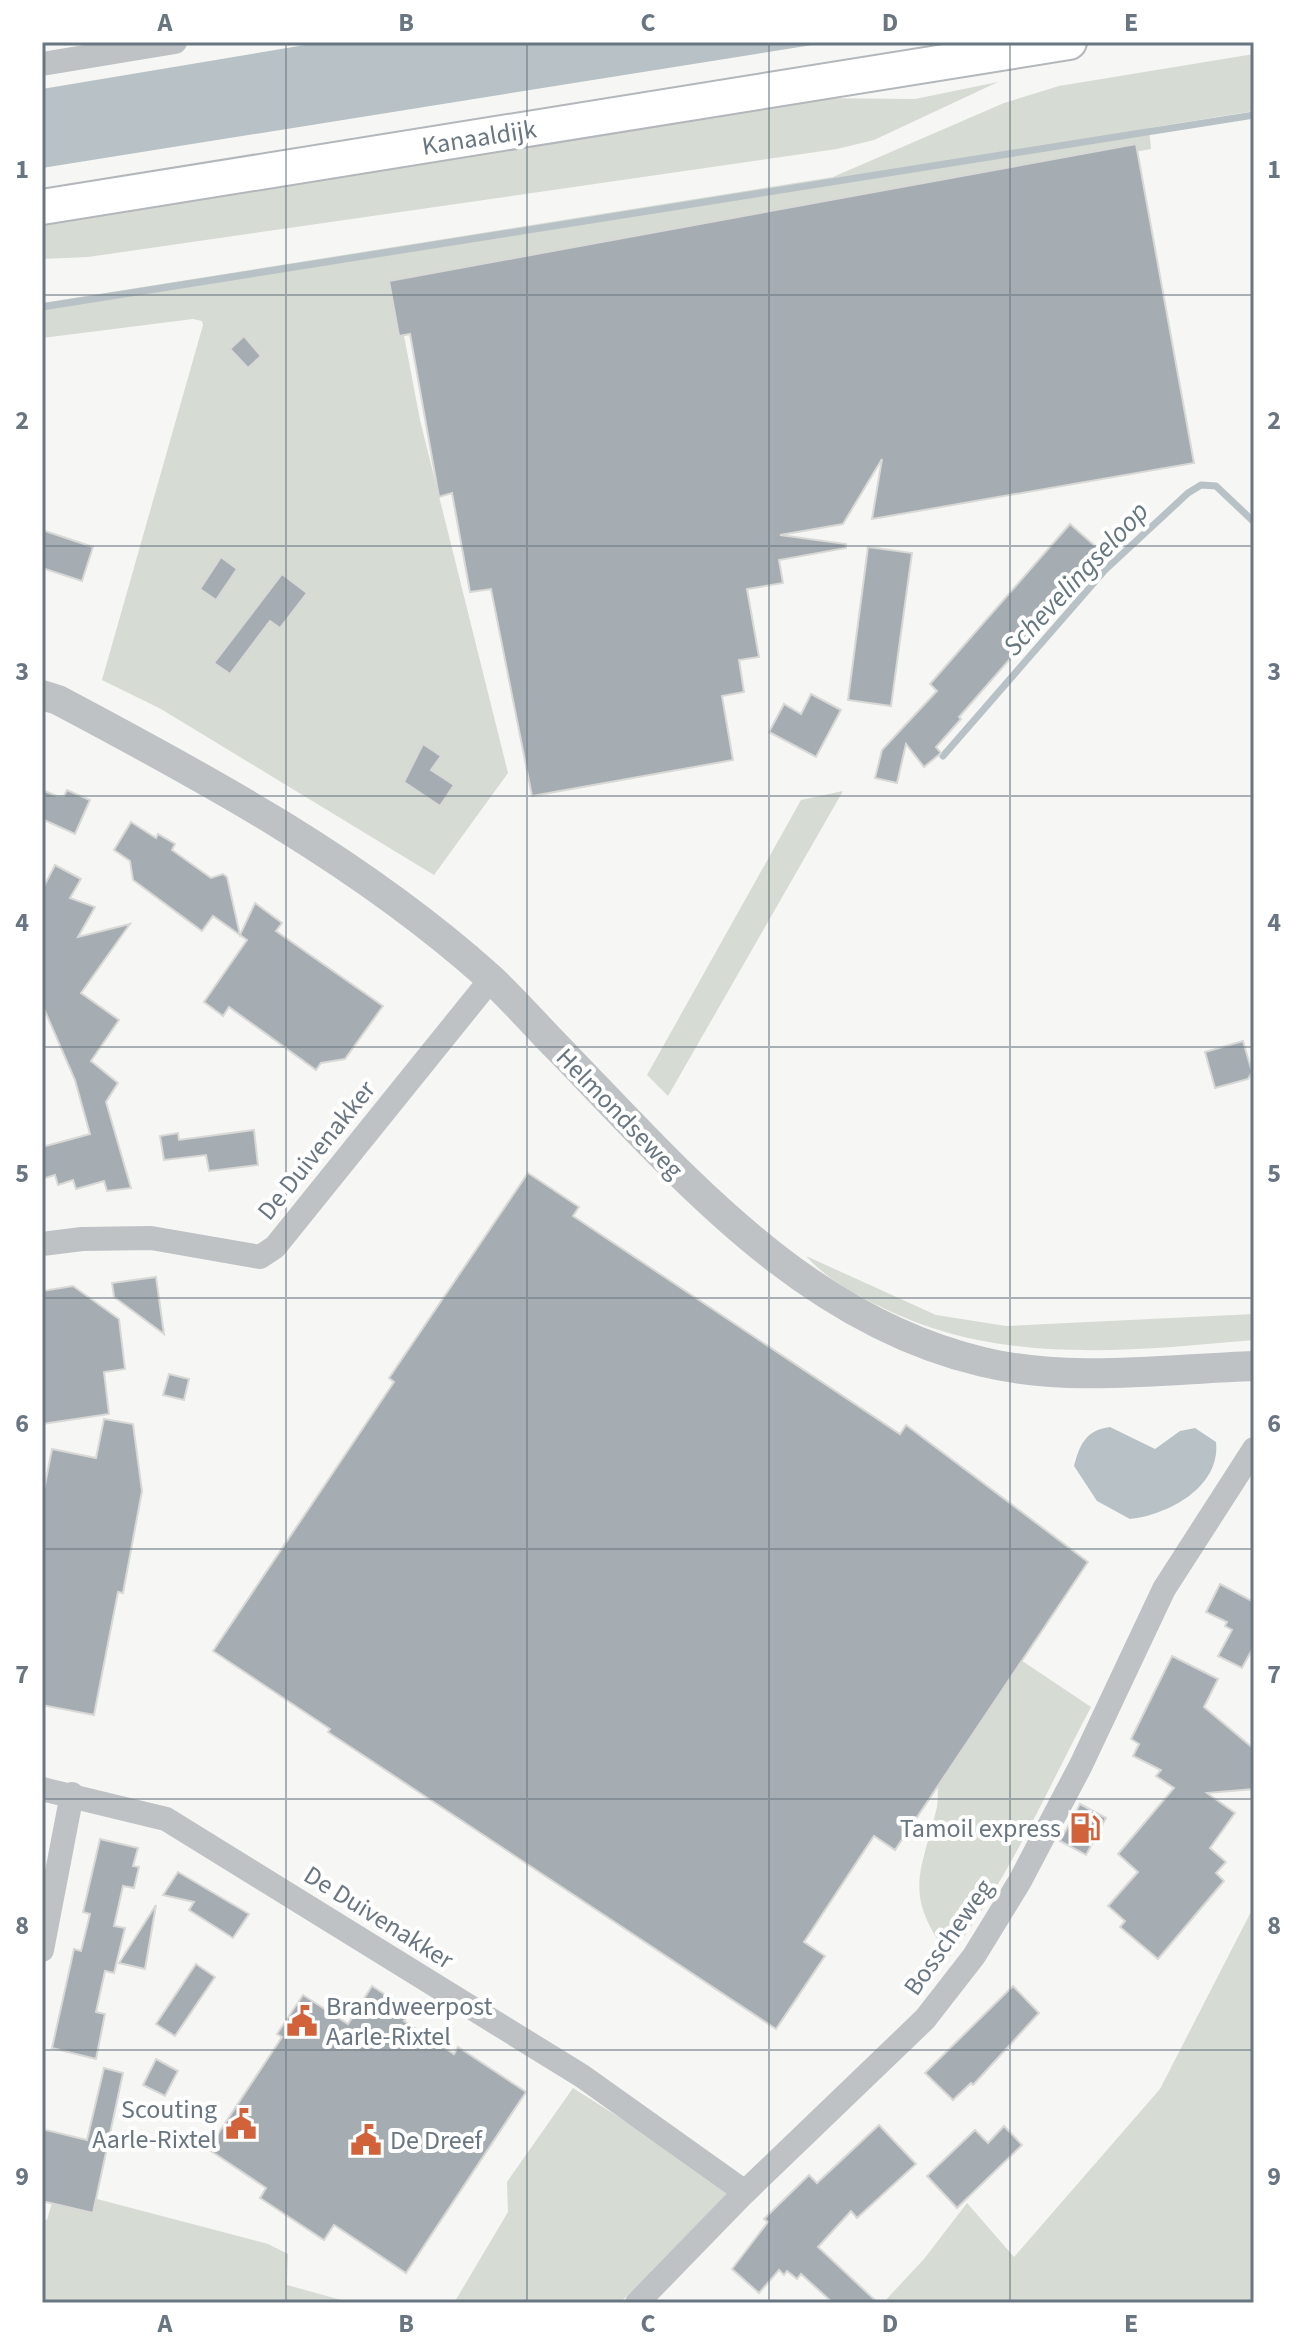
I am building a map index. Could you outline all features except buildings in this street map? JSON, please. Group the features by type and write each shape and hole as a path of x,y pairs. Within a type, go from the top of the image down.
{"main road":[{"name":"Kanaaldijk","path":"42,207 1069,42"}],"street":[{"path":"42,64 175,42"},
{"name":"Helmondseweg","path":"42,695 58,700 149,748 315,846 409,911 491,979 689,1184 763,1251 820,1293 911,1339 985,1363 1064,1373 1254,1366"},
{"name":"De Duivenakker","path":"42,1244 82,1239 151,1238 260,1257 275,1247 491,979"},
{"name":"Bosscheweg","path":"637,2303 745,2192 925,2019 974,1956 1020,1881 1073,1779 1164,1589 1254,1449"},
{"name":"De Duivenakker","path":"42,1789 166,1819 582,2076 745,2192"},
{"path":"42,1950 72,1794"}],"shaded area":[{"path":"323,42 831,42 42,168 42,89"},
{"path":"1254,54 1254,111 1149,128 1151,149 394,283 420,420 508,773 434,875 161,709 102,680 203,325 202,321 193,319 42,338 42,303 833,177 1004,103 1059,86"},
{"path":"998,82 874,140 837,149 88,257 42,259 42,219 804,98 915,99"},
{"path":"843,791 668,1096 647,1075 801,800"},
{"path":"806,1256 936,1315 1006,1326 1254,1314 1254,1340 1159,1348 1064,1350 971,1339 926,1326 870,1302 832,1279"},
{"path":"1110,1427 1155,1449 1180,1431 1195,1428 1216,1442 1210,1472 1201,1485 1175,1505 1130,1519 1097,1501 1074,1466 1085,1439 1095,1431"},
{"path":"1015,1656 1091,1707 1008,1867 949,1957 925,1916 919,1884 937,1807 939,1774 965,1728"},
{"path":"1254,1906 1254,2303 883,2303 924,2259 967,2203 1014,2257 1160,2089"},
{"path":"573,2088 732,2189 620,2303 454,2303 508,2212 507,2182"},
{"path":"59,2189 268,2244 288,2254 287,2285 352,2303 42,2303 42,2219 47,2220 54,2195"}],"waterway":[{"path":"42,307 1254,115"},
{"name":"Schevelingseloop","path":"943,756 1105,570 1188,493 1201,485 1216,486 1254,522"}],"place":[{"name":"Tamoil express","path":"1085,1828"},
{"name":"Brandweerpost Aarle-Rixtel","path":"302,2021"},
{"name":"Scouting Aarle-Rixtel","path":"241,2124"},
{"name":"De Dreef","path":"366,2140"}]}
